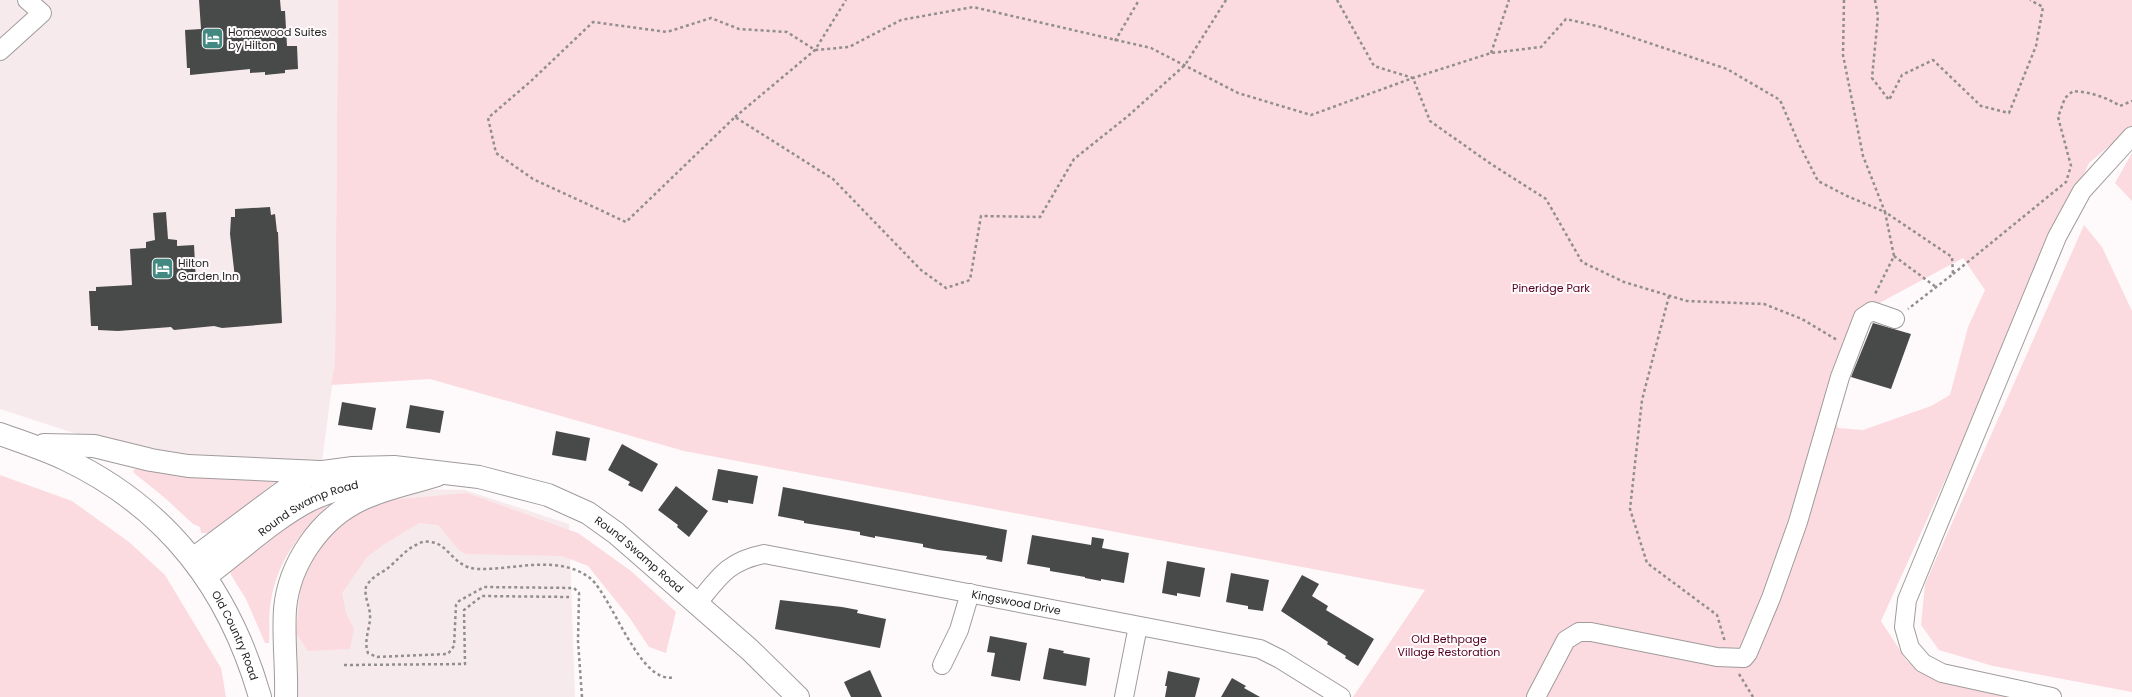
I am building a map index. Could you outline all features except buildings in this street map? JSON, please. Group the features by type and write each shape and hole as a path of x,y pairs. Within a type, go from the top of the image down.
{"main road":[{"path":"0,434 72,462 118,490 153,518 200,568"},
{"path":"30,445 94,446 151,460 188,466 323,472"},
{"name":"Round Swamp Road","path":"200,568 282,492 306,478 323,472 353,468 394,467 447,472 479,477 526,488 569,503 588,513 616,533 750,650 798,697"},
{"path":"286,697 285,607 294,574 310,544 333,518 361,499 447,472"},
{"name":"Round Swamp Road","path":"200,568 294,510 321,496 377,481 447,472"},
{"name":"Old Country Road","path":"200,568 241,641 260,697"}],"street":[{"path":"3,42 42,13 27,0"},
{"path":"2052,697 1942,673 1924,663 1910,648 1904,627 1907,600 2057,237 2082,191 2132,136"},
{"path":"1536,697 1566,640 1579,632 1591,632 1729,658 1744,658 1748,653 1771,598 1798,522 1840,377 1863,317 1872,311 1895,319"},
{"name":"Kingswood Drive","path":"697,604 728,568 746,558 764,554 1260,649 1280,659 1341,697"},
{"path":"942,664 959,630 970,593"},
{"path":"1124,697 1138,626"}],"path":[{"path":"846,0 814,50 735,118 626,222 533,179 496,153 488,118 531,81 593,22 667,32 711,18 739,29 787,32 814,50 850,47 901,20 973,7 1115,41 1151,48 1238,93 1311,115 1413,78 1491,53 1541,47 1566,19 1601,28 1727,69 1780,100 1800,146 1818,180 1847,196 1885,212 1952,257 1953,274"},
{"path":"1115,41 1139,0"},
{"path":"735,118 833,179 921,270 946,288 970,280 982,216 1040,217 1074,159 1128,116 1185,65 1226,0"},
{"path":"1337,0 1374,66 1413,78"},
{"path":"1491,53 1509,0"},
{"path":"1844,0 1843,55 1863,156 1885,212 1894,256 1863,317"},
{"path":"1875,0 1878,16 1872,78 1889,100 1902,75 1932,60 1981,106 2009,113 2036,46 2043,7 2030,0"},
{"path":"1413,78 1430,120 1492,164 1546,199 1582,262 1624,282 1687,301 1764,304 1802,319 1851,349"},
{"path":"1895,319 2066,182 2071,166 2058,117 2065,98 2073,91 2086,92 2110,100 2120,106 2132,101"},
{"path":"1894,256 1936,287"},
{"path":"1669,296 1642,400 1630,509 1647,563 1717,615 1729,658 1753,697"},
{"path":"582,697 578,641 580,596 574,588 484,587 477,589 456,605 454,646 448,654 377,656 368,653 366,647 370,615 366,594 369,581 388,569 410,548 425,541 437,543 453,559 467,567 494,569 511,565 558,566 574,568 596,584 633,647 645,662 663,676 674,677"},
{"path":"344,665 465,664 464,610 482,596 569,597"}],"shaded area":[{"path":"0,0 338,0 335,363 322,462 181,458 111,445 0,409"},
{"path":"401,489 465,490 569,524 575,697 291,697 290,607 305,561"}],"green space":[{"name":"Pineridge Park","path":"338,0 2132,0 2132,127 2089,163 1881,621 1907,661 1970,689 2011,697 1353,697 1425,590 684,451 430,379 331,385 335,363","holes":["1963,258 1985,290 1968,327 1950,395 1931,406 1863,430 1838,428 1826,388 1872,307"]},
{"path":"2132,153 2132,201 2115,183"},
{"path":"2084,225 2102,247 2132,311 2132,692 1993,666 1939,650 1921,625 1925,584"},
{"path":"136,469 205,478 278,480 210,533 201,533 200,527 193,524 165,498 134,473 133,470"},
{"path":"0,475 72,501 129,542 165,575 221,668 226,697 0,697"},
{"path":"467,493 578,533 631,571 676,612 666,653 649,647 629,617 588,566 562,556 466,554 459,550 438,525 419,523 383,545 367,557 342,593 346,613 354,629 350,649 308,651 296,633 301,586 327,532 367,502"},
{"path":"326,504 326,507 291,549 279,572 270,605 269,643 265,643 246,599 231,575 230,570 233,565 304,513"}],"place":[{"name":"Homewood Suites by Hilton","path":"213,38"},
{"name":"Hilton Garden Inn","path":"162,269"}],"park label":[{"name":"Old Bethpage Village Restoration","path":"1449,645"}]}
